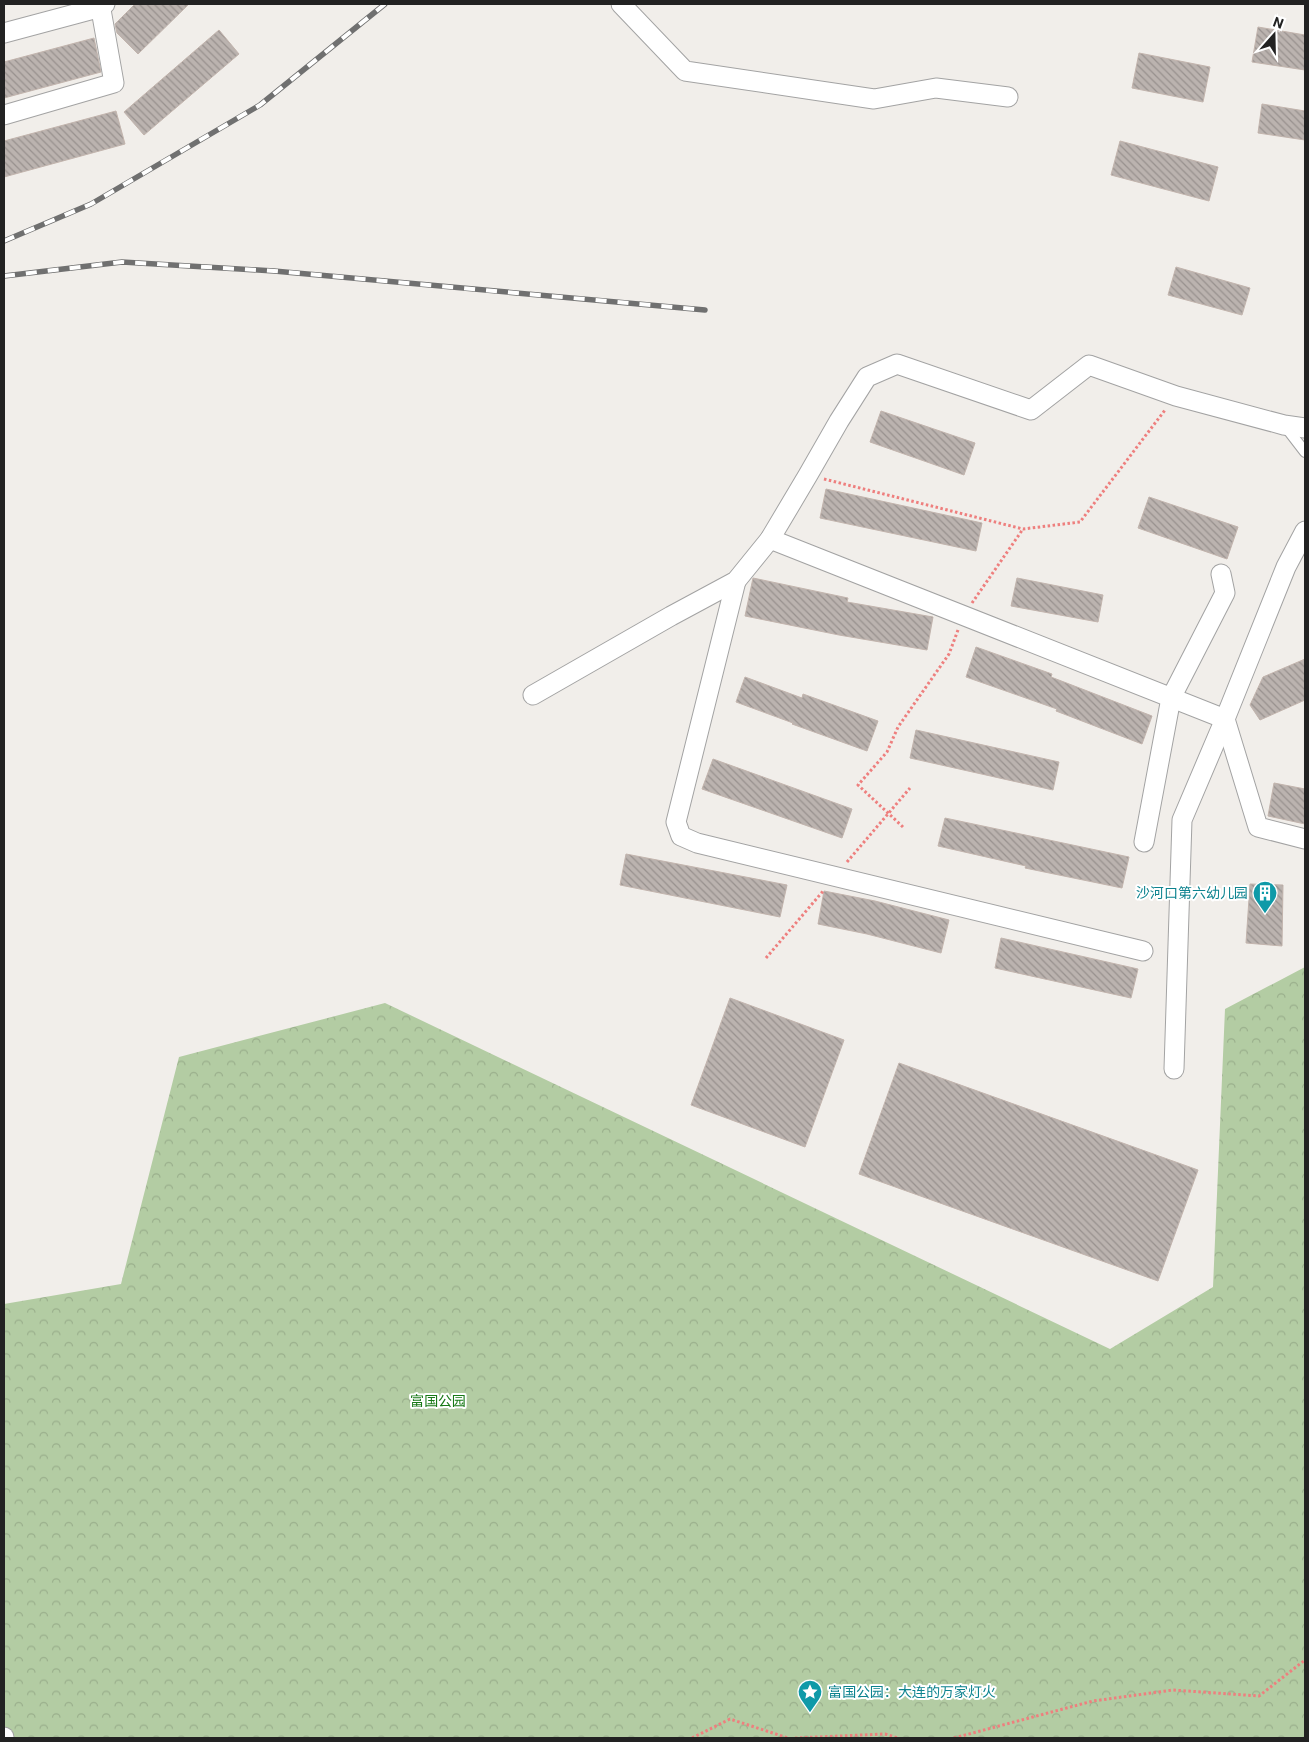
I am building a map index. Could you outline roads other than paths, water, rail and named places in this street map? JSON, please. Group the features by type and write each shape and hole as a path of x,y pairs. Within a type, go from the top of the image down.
{"street":[{"path":"621,4 686,71 874,99 936,88 1008,96"},
{"path":"4,33 102,5 114,83 4,114"},
{"path":"533,695 736,581 770,539 839,420 867,377 897,364 1031,410 1089,365 1176,396 1284,425 1305,428"},
{"path":"1174,1069 1182,820 1286,567 1305,531"},
{"path":"770,539 1225,719"},
{"path":"1144,842 1171,698 1225,593 1221,574"},
{"path":"736,581 676,822 681,836 697,843 1143,951"},
{"path":"1225,719 1258,826 1305,839"}],"lane":[{"path":"1284,425 1305,452"}],"railway":[{"path":"4,241 91,204 260,105 385,4"},
{"path":"4,276 122,262 274,271 705,310"}],"place":[{"name":"沙河口第六幼儿园","path":"1265,914"},
{"name":"富国公园：大连的万家灯火","path":"810,1713"}],"park label":[{"name":"富国公园","path":"438,1401"}]}
